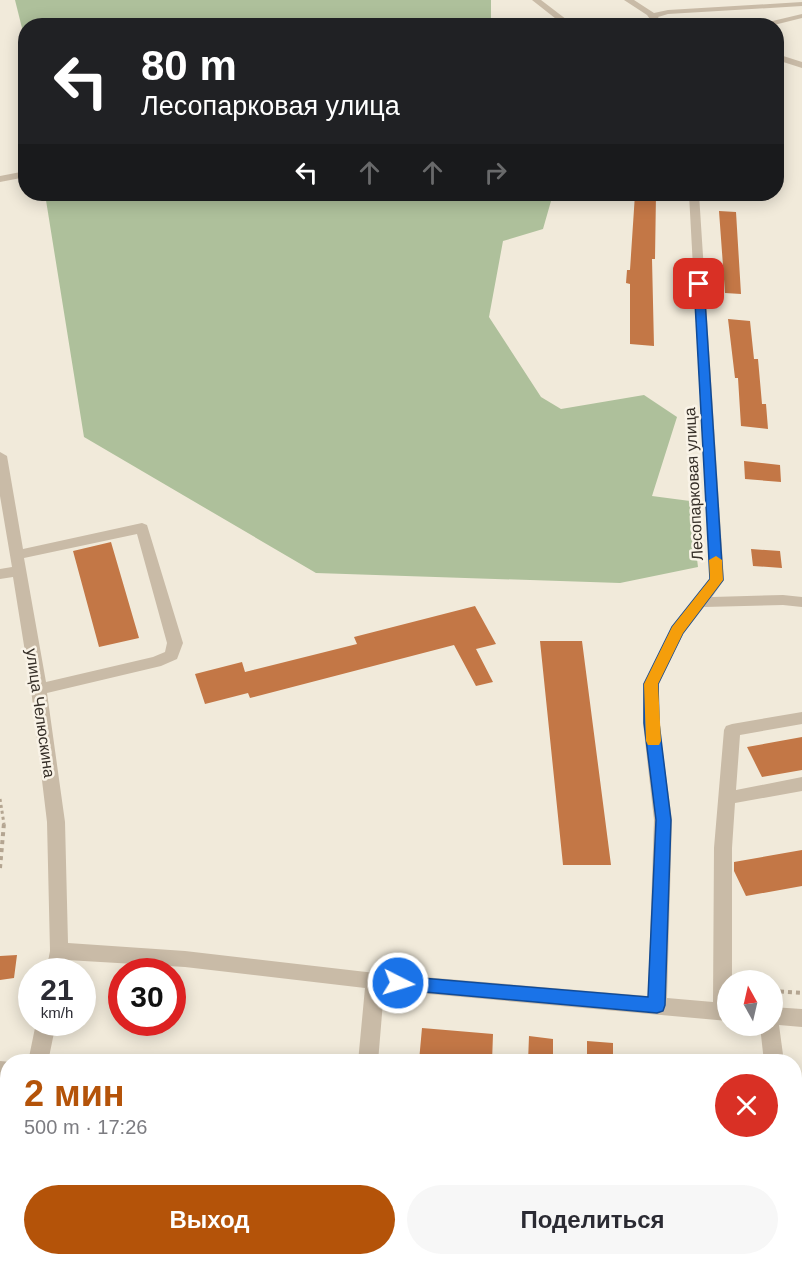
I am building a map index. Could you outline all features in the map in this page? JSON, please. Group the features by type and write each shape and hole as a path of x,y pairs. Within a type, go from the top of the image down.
{"street":[{"path":"536,0 560,18"},
{"path":"628,0 654,18"},
{"path":"649,0 651,14"},
{"path":"651,14 726,4 799,4 799,17 784,20"},
{"path":"784,59 802,65"},
{"path":"0,179 18,176"},
{"name":"Лесопарковая улица","path":"657,1005 663,820 651,723 651,684 677,631 717,580 694,201"},
{"name":"улица Челюскина","path":"0,457 3,494 21,571 56,822 58,958"},
{"path":"18,555 142,528 175,643 172,655 156,662 39,689"},
{"path":"0,574 21,571"},
{"path":"700,602 783,600 802,602"},
{"path":"724,970 723,848 732,730 802,718"},
{"path":"727,798 802,784"},
{"path":"59,951 184,959 375,981 717,1011"},
{"path":"369,1054 375,981"},
{"path":"783,1017 802,1018"},
{"path":"39,1054 43,1036"},
{"path":"771,1036 773,1054"}],"path":[{"path":"0,799 5,819 0,868"},
{"path":"783,992 802,993"}],"green space":[{"path":"15,0 491,0 491,18 20,18"},
{"path":"46,201 551,201 543,229 503,241 489,317 541,397 561,409 644,395 677,417 652,496 690,501 698,567 620,583 316,573 84,437"}],"building":[{"path":"635,201 656,201 655,259 652,259 654,346 630,344 630,284 626,283 627,270 630,270"},
{"path":"719,211 736,212 741,294 725,293"},
{"path":"728,319 750,321 754,359 758,359 762,404 766,404 768,429 741,426 738,378 735,378"},
{"path":"744,461 780,465 781,482 745,479"},
{"path":"111,542 139,638 99,647 73,551"},
{"path":"751,549 780,551 782,568 753,566"},
{"path":"475,606 496,644 476,649 493,682 476,686 454,645 250,698 248,693 205,704 195,674 242,662 245,672 357,644 354,637"},
{"path":"540,641 582,641 611,865 563,865"},
{"path":"802,737 802,770 762,777 747,747"},
{"path":"802,850 802,886 746,896 734,871 734,862"},
{"path":"17,955 14,978 0,980 0,956"},
{"path":"422,1028 493,1034 492,1054 420,1054"},
{"path":"529,1036 553,1039 553,1054 528,1054"},
{"path":"587,1041 613,1043 613,1054 587,1054"}],"slow traffic":[{"path":"653,741 651,684 677,631 717,580 716,560"}],"route":[{"path":"398,983 657,1005 663,886 663,820 651,723 651,684 677,631 717,580 699,284"}]}
